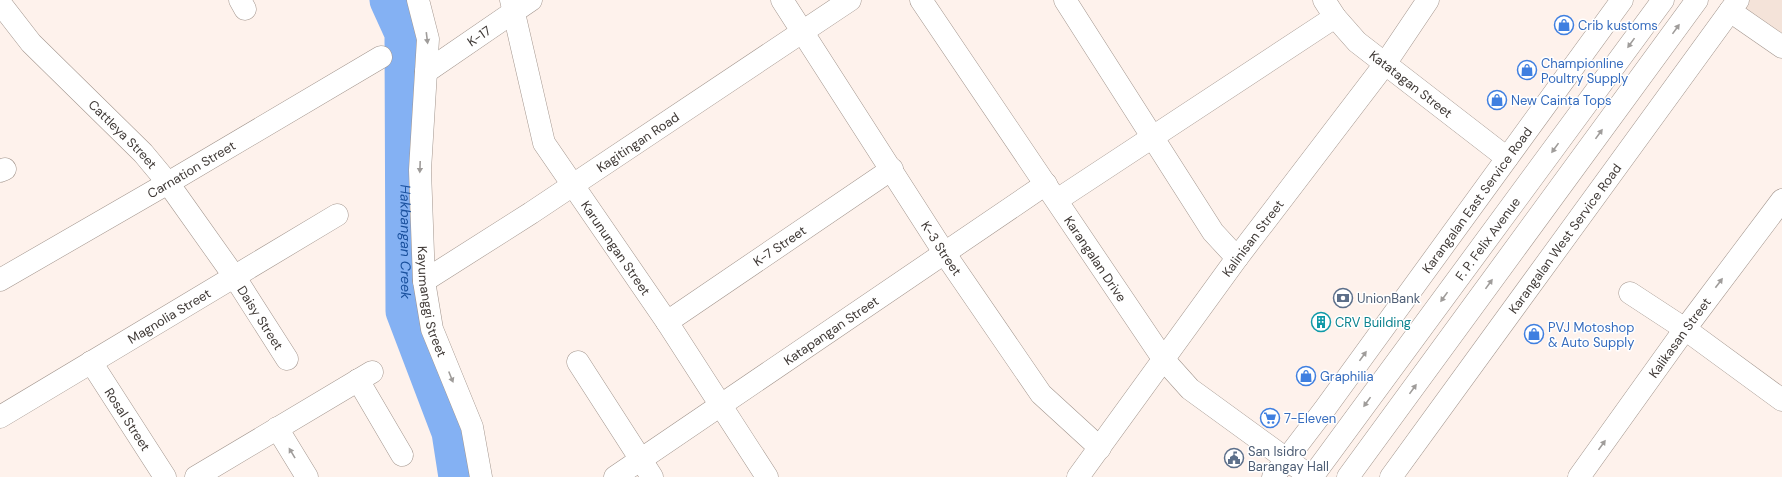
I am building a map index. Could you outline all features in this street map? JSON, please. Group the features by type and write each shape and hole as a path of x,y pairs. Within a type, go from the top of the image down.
{"street":[{"name":"Kayumanggi Street","path":"418,0 428,39 420,170 424,281 432,329 472,427 481,477"},
{"name":"K-3 Street","path":"782,0 946,254 1041,394 1100,448"},
{"name":"Kagitingan Road","path":"424,281 804,32 850,0"},
{"name":"Karangalan Drive","path":"921,0 1164,360 1190,389 1312,477"},
{"path":"1065,0 1213,232 1237,258"},
{"name":"Kalinisan Street","path":"1078,477 1237,258 1385,64 1428,0"},
{"name":"Karangalan East Service Road","path":"1273,477 1324,410 1622,0"},
{"name":"F. P. Felix Avenue","path":"1312,477 1663,0"},
{"path":"1348,477 1697,0"},
{"name":"Cattleya Street","path":"0,3 30,43 143,153 168,183 234,276"},
{"name":"K-17","path":"426,72 519,4"},
{"name":"Karunungan Street","path":"519,4 544,143 667,322 767,477"},
{"path":"1734,5 1782,47"},
{"name":"Karangalan West Service Road","path":"1391,477 1734,5"},
{"name":"Katapangan Street","path":"615,477 646,468 721,405 946,254 1052,192 1152,137 1330,8"},
{"name":"Katatagan Street","path":"1330,8 1357,42 1508,158"},
{"name":"Carnation Street","path":"0,280 381,57"},
{"name":"K-7 Street","path":"667,322 892,169"},
{"name":"Kalikasan Street","path":"1579,477 1684,329 1782,200"},
{"name":"Magnolia Street","path":"0,417 337,215"},
{"name":"Daisy Street","path":"234,276 287,359"},
{"path":"1630,293 1684,329 1782,400"},
{"name":"Rosal Street","path":"91,362 165,477"},
{"path":"578,362 646,468"},
{"path":"196,477 365,376 402,455"},
{"path":"277,428 307,477"}],"shaded area":[{"path":"1747,0 1782,0 1782,34 1743,6"}],"waterway":[{"name":"Hakbangan Creek","path":"390,0 405,33 406,311 452,432 459,477"}],"place":[{"name":"Crib kustoms","path":"1564,25"},
{"name":"Championline Poultry Supply","path":"1527,70"},
{"name":"New Cainta Tops","path":"1497,100"},
{"name":"UnionBank","path":"1343,298"},
{"name":"CRV Building","path":"1321,322"},
{"name":"PVJ Motoshop & Auto Supply","path":"1534,334"},
{"name":"Graphilia","path":"1306,376"},
{"name":"7-Eleven","path":"1270,418"},
{"name":"San Isidro Barangay Hall","path":"1234,458"}]}
